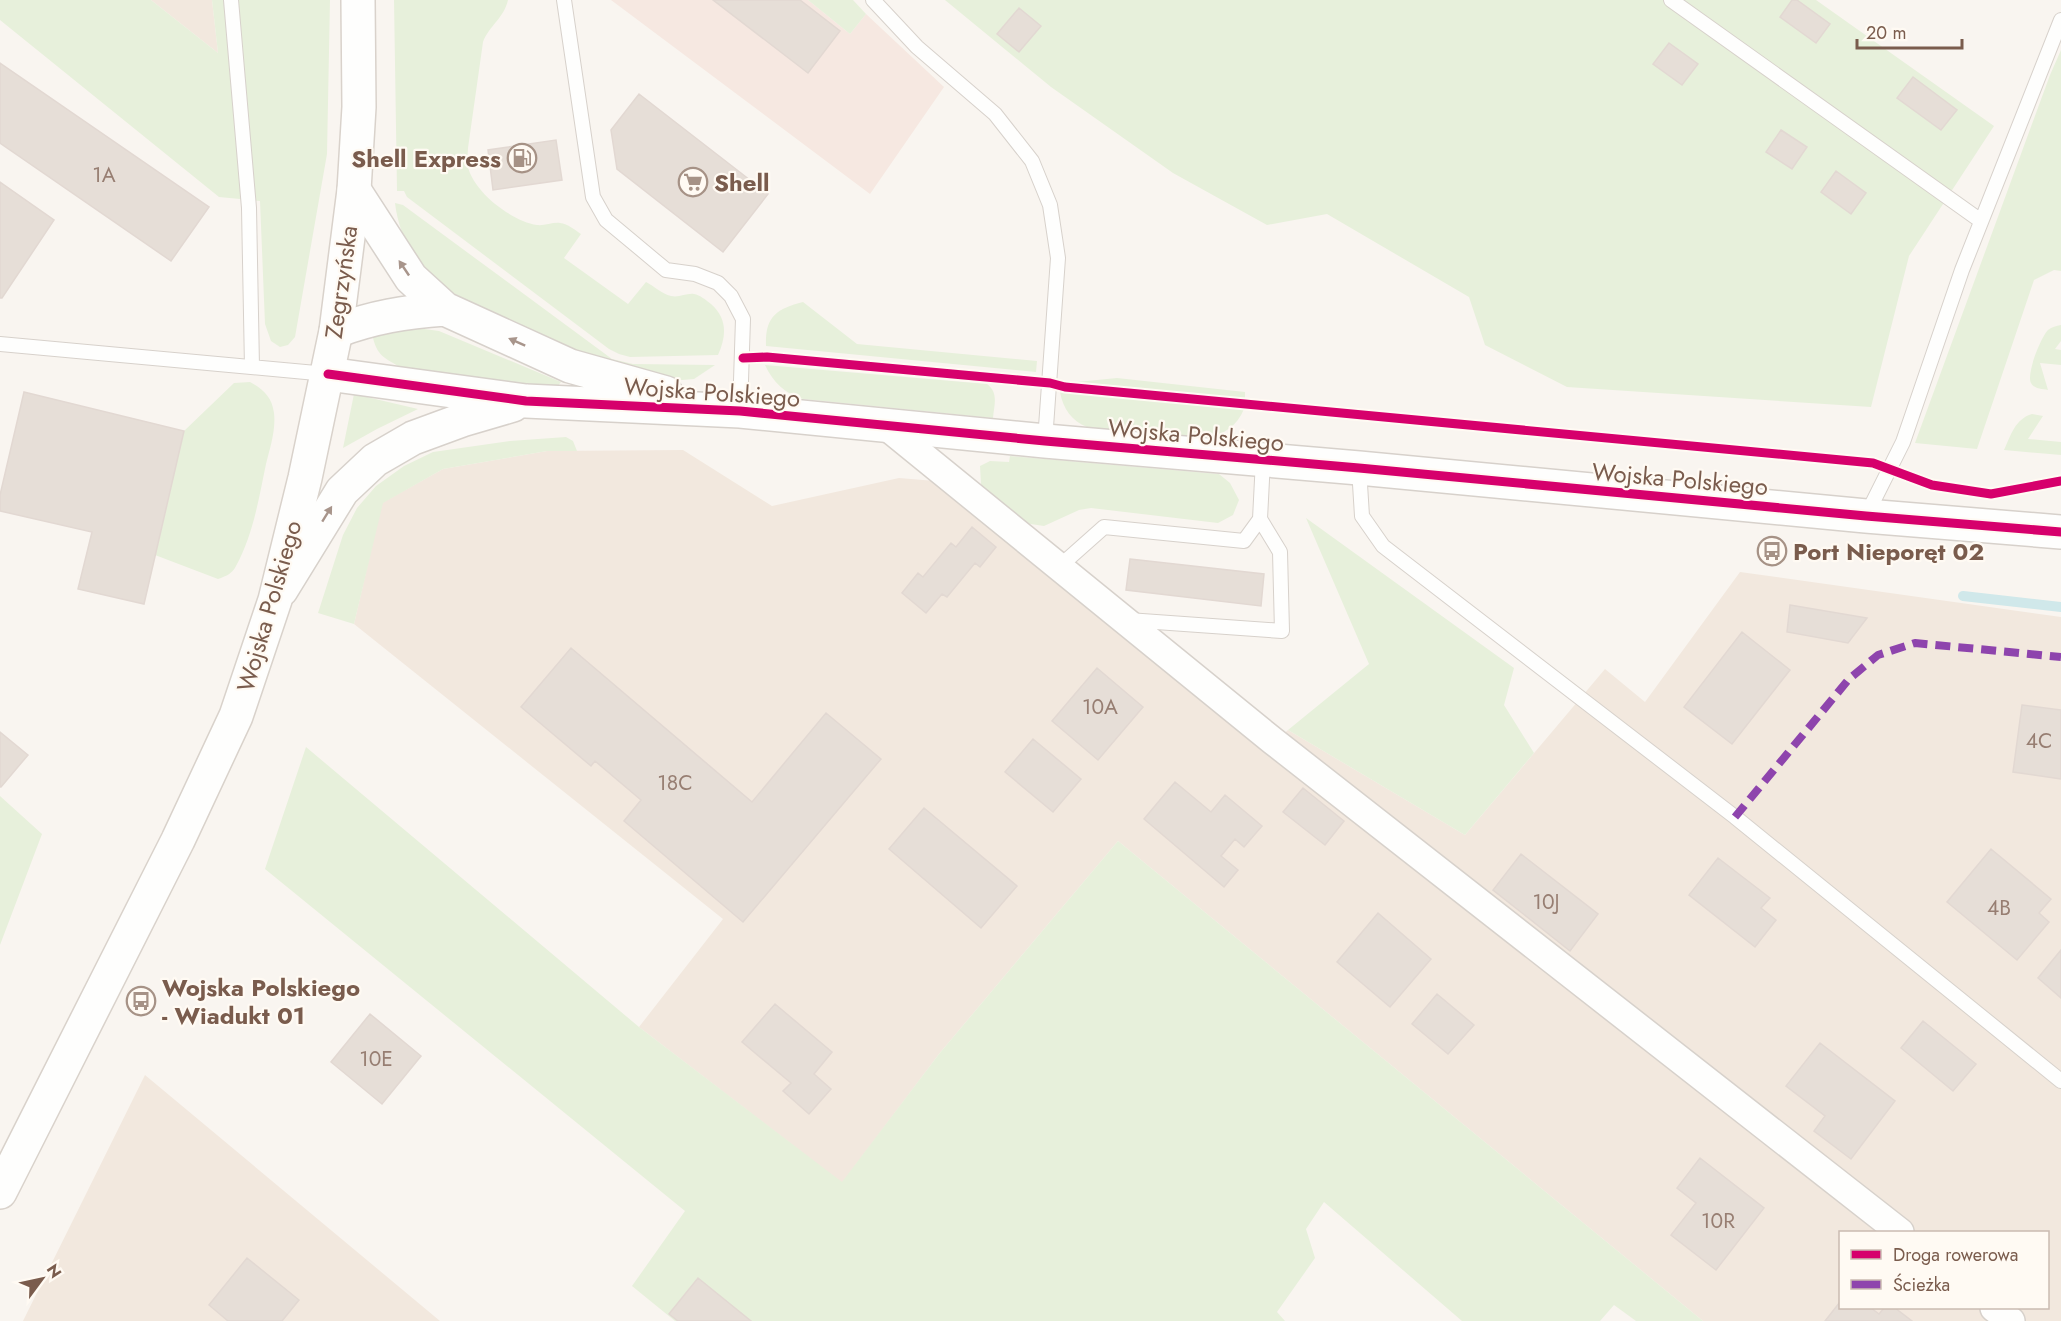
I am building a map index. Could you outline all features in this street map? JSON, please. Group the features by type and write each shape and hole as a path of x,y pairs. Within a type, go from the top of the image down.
{"street":[{"path":"359,1 359,107 354,190 411,278 445,309 570,366 619,381 740,411"},
{"name":"Zegrzyńska","path":"328,374 336,331 354,190"},
{"path":"336,331 363,321 399,313 445,309"},
{"name":"Wojska Polskiego","path":"0,1192 108,982 236,716 275,600 328,374 526,401 740,411 1045,441 2061,532"},
{"path":"275,600 342,490 375,460 413,438 462,420 526,401"},
{"path":"885,426 1273,741 1897,1231"},
{"path":"1995,1309 2011,1321"}],"lane":[{"path":"231,0 249,208 252,366"},
{"path":"564,0 593,197 606,220 666,270 695,274 718,283 731,296 743,319 740,411"},
{"path":"873,0 917,47 995,114 1032,161 1050,205 1058,258 1045,441"},
{"path":"1671,0 1981,221"},
{"path":"1866,516 1903,442 1962,270 2061,20"},
{"path":"0,344 328,374"},
{"path":"1059,567 1104,527 1244,541 1260,519 1263,460"},
{"path":"1359,468 1362,516 1383,546 1735,818 2061,1081"},
{"path":"1123,619 1282,631 1280,552 1260,519"}],"shaded area":[{"path":"151,0 212,0 218,53"},
{"path":"611,0 808,0 850,34 866,14 944,87 870,194"},
{"path":"683,450 772,506 899,478 935,481 1269,747 1288,730 1465,835 1605,669 1645,702 1740,572 2061,617 2061,1321 1703,1321 1118,841 939,1054 842,1183 639,1027 723,919 354,624 382,503 443,469 547,451"},
{"path":"145,1075 440,1321 23,1321"}],"green space":[{"path":"0,0 151,0 218,53 212,0 330,0 327,154 295,337 288,345 280,347 271,341 265,324 260,201 219,197 0,20"},
{"path":"394,0 508,0 503,12 483,42 468,148 467,160 470,173 484,193 504,211 537,225 563,224 581,234 564,258 628,304 646,282 664,294 677,296 694,294 705,299 716,309 723,321 723,341 718,355 630,357 609,349 407,197 404,191 397,191"},
{"path":"808,0 853,0 866,14 850,34"},
{"path":"945,0 1816,0 1994,126 1909,256 1871,407 1567,387 1485,345 1469,297 1327,214 1267,225 1173,173 1051,87"},
{"path":"2061,50 2061,271 2054,270 2034,280 1977,449 1915,443 2050,75"},
{"path":"395,203 403,205 612,359 633,364 715,365 694,379 682,380 637,373 565,348 445,289 426,272 411,251 397,216"},
{"path":"803,302 857,344 1037,361 1036,372 766,346 768,328 774,316 779,311"},
{"path":"2061,325 2061,341 2055,349 2061,350 2061,365 2040,363 2048,390 2036,388 2032,385 2030,378 2038,347 2048,330"},
{"path":"403,326 439,331 561,382 557,387 403,369 379,352 372,334"},
{"path":"765,365 987,384 994,395 993,418 803,399 780,386"},
{"path":"1117,378 1245,392 1245,399 1077,382"},
{"path":"250,382 263,391 271,402 274,413 273,432 255,516 247,542 234,569 218,579 155,555 184,431 234,383"},
{"path":"1060,392 1244,409 1238,420 1229,428 1207,439 1087,427 1069,414"},
{"path":"354,394 418,409 343,448"},
{"path":"2032,414 2043,416 2028,439 2061,442 2061,455 2004,450 2011,433 2021,420"},
{"path":"566,437 573,441 577,451 547,451 443,469 383,503 354,624 318,613 343,535 357,508 376,486 404,466 433,452 510,441"},
{"path":"1010,456 1219,474 1230,483 1239,500 1233,515 1218,523 1091,508 1079,510 1044,526 1024,523 986,492 981,484 980,466 990,461 1009,462"},
{"path":"1306,518 1514,668 1504,705 1534,753 1465,835 1288,730 1369,664"},
{"path":"306,747 639,1027 842,1182 939,1054 1118,841 1703,1321 1636,1321 1614,1305 1600,1321 1462,1321 1324,1202 1306,1229 1315,1258 1277,1312 1285,1321 675,1321 632,1286 685,1211 265,869"},
{"path":"0,796 42,834 0,945"}],"building":[{"path":"713,0 800,0 840,31 808,73"},
{"path":"1792,0 1797,0 1830,24 1816,43 1780,17"},
{"path":"1019,8 1041,26 1019,52 997,34"},
{"path":"1669,43 1698,64 1682,85 1653,64"},
{"path":"0,63 209,207 171,261 0,143"},
{"path":"1913,77 1957,110 1941,130 1897,98"},
{"name":"Shell","path":"639,94 768,194 723,252 617,169 611,130"},
{"path":"1781,130 1807,147 1792,169 1766,152"},
{"path":"556,140 562,180 493,190 488,150"},
{"path":"1836,171 1866,193 1851,214 1821,192"},
{"path":"0,182 54,220 2,298 0,298"},
{"path":"24,392 184,431 144,604 78,589 92,532 0,511 0,495"},
{"path":"972,527 996,547 980,567 975,563 947,597 942,594 926,613 902,593 918,573 923,577 951,543 956,547"},
{"path":"1130,559 1264,574 1261,606 1126,590"},
{"path":"1790,605 1867,618 1848,643 1787,632"},
{"path":"1742,632 1790,670 1732,744 1684,707"},
{"path":"571,648 752,802 826,713 881,759 743,922 624,821 641,800 595,761 591,766 521,707"},
{"path":"1097,668 1143,707 1098,760 1052,721"},
{"path":"2022,705 2061,710 2061,779 2013,772"},
{"path":"0,732 28,755 1,787 0,787"},
{"path":"1033,739 1081,779 1053,812 1005,772"},
{"path":"1175,782 1211,812 1225,795 1262,826 1244,847 1235,839 1221,856 1238,870 1224,887 1144,819"},
{"path":"1303,788 1344,821 1325,845 1283,812"},
{"path":"924,808 1017,886 981,928 889,849"},
{"path":"1991,849 2051,899 2039,913 2049,922 2017,960 1947,902"},
{"path":"1521,854 1598,914 1570,951 1493,890"},
{"path":"1718,858 1770,898 1761,908 1776,920 1755,947 1689,895"},
{"path":"1378,913 1431,959 1390,1007 1337,962"},
{"path":"2061,950 2061,998 2038,978"},
{"path":"1437,994 1474,1025 1448,1054 1412,1024"},
{"path":"775,1004 832,1052 814,1074 831,1089 809,1114 783,1091 791,1083 742,1042"},
{"path":"370,1014 421,1056 382,1104 331,1062"},
{"path":"1923,1021 1976,1064 1953,1091 1901,1048"},
{"path":"1820,1043 1895,1101 1851,1159 1814,1131 1825,1116 1786,1086"},
{"path":"1700,1158 1764,1208 1716,1270 1671,1235 1696,1203 1677,1188"},
{"path":"247,1258 299,1300 282,1321 228,1321 209,1305"},
{"path":"698,1278 751,1321 678,1321 669,1314"},
{"path":"1839,1303 1839,1309 1872,1309 1879,1314 1883,1309 1896,1309 1912,1321 1825,1321"}],"waterway":[{"path":"1963,596 2061,607"}],"marked path":[{"path":"1735,817 1849,679 1878,655 1915,643 2061,657"}],"cycle path":[{"path":"743,358 767,357 1050,383 1065,387 1873,463 1932,485 1991,494 2061,481"},
{"path":"328,374 526,401 740,411 1045,441 2061,532"}],"place":[{"name":"Shell Express","path":"522,158"},
{"name":"Shell","path":"693,182"},
{"name":"Port Nieporęt 02","path":"1772,551"},
{"name":"Wojska Polskiego - Wiadukt 01","path":"141,1001"}]}
